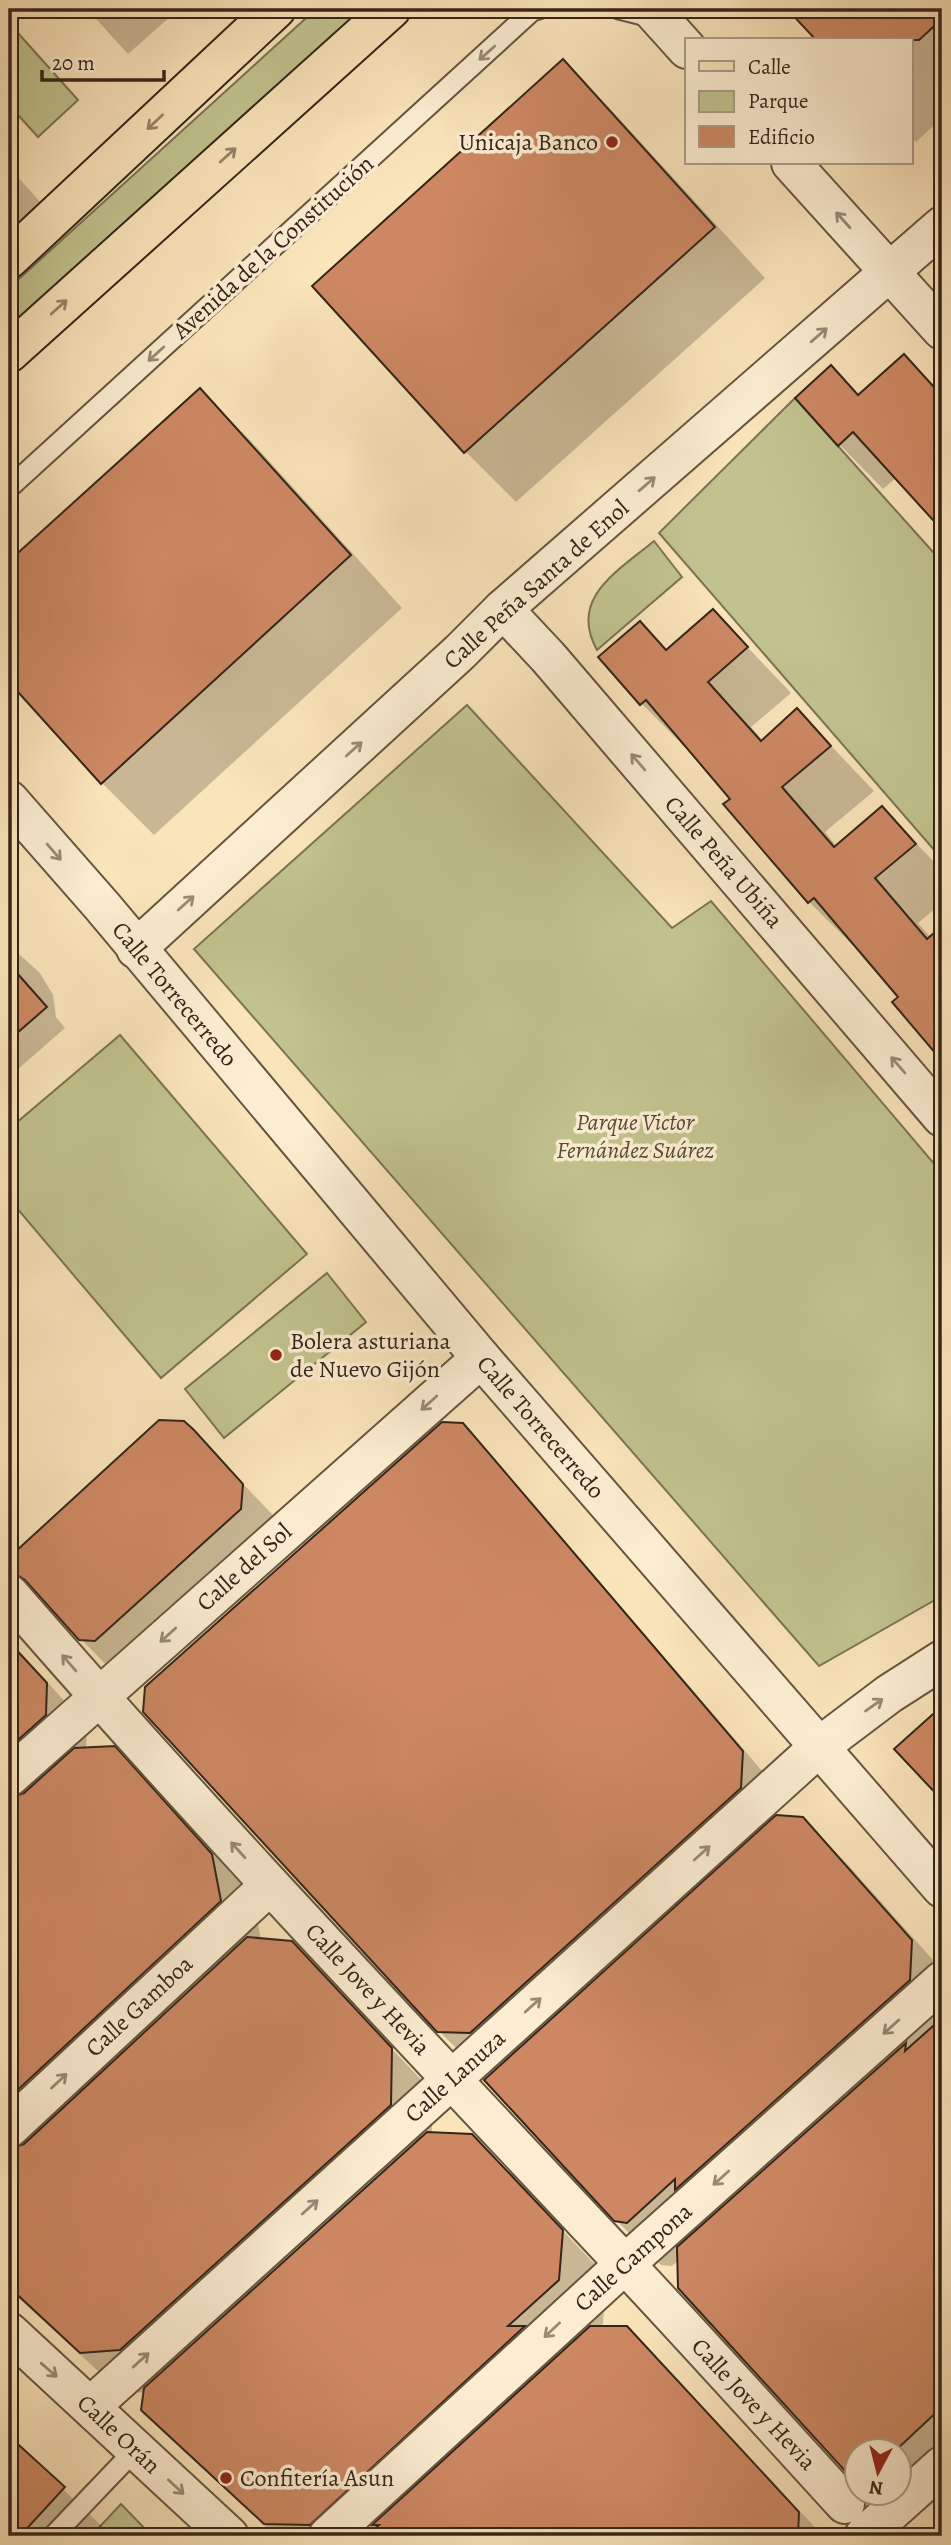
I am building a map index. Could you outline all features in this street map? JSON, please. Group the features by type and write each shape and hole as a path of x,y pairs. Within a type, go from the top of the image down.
{"main road":[{"path":"9,259 276,9"},
{"path":"9,353 391,9"}],"street":[{"path":"656,12 685,47"},
{"path":"792,164 942,330"},
{"name":"Calle Peña Santa de Enol","path":"136,949 460,652 503,609 942,226"},
{"name":"Calle Peña Ubiña","path":"503,609 548,657 942,1117"},
{"name":"Calle Torrecerredo","path":"9,800 102,906 481,1358 942,1888"},
{"name":"Calle del Sol","path":"9,1777 481,1358"},
{"name":"Calle Jove y Hevia","path":"9,1594 98,1697 625,2264 855,2520"},
{"name":"Calle Lanuza","path":"91,2406 820,1746 889,1694 942,1660"},
{"name":"Calle Gamboa","path":"9,2128 270,1885"},
{"name":"Calle Campona","path":"328,2536 625,2264 942,1982"},
{"name":"Calle Orán","path":"9,2332 229,2536"},
{"path":"855,2520 942,2466"}],"lane":[{"name":"Avenida de la Constitución","path":"9,488 522,21 539,9"},
{"path":"619,9 656,12"},
{"path":"53,2536 136,2449"}],"green space":[{"path":"316,9 362,9 9,331 9,288"},
{"path":"9,23 78,100 38,137 9,105"},
{"path":"795,398 942,562 942,859 659,533"},
{"path":"654,541 682,577 597,650 590,632 589,615 593,601 612,575"},
{"name":"Parque Victor Fernández Suárez","path":"467,705 672,928 711,901 942,1173 942,1596 819,1666 194,949"},
{"path":"120,1035 307,1254 161,1378 9,1199 9,1129"},
{"name":"Bolera asturiana de Nuevo Gijón","path":"327,1273 366,1322 224,1438 185,1389"},
{"path":"121,2504 152,2536 91,2536"}],"building":[{"path":"787,9 942,9 942,19 919,40 814,38"},
{"path":"563,59 715,227 464,453 312,286"},
{"path":"904,354 942,396 942,530 853,432 838,446 795,398 831,365 858,395"},
{"path":"200,388 351,555 101,784 9,682 9,561"},
{"path":"713,609 748,647 708,682 761,741 797,708 831,746 782,787 834,847 882,806 916,844 875,878 927,939 942,926 942,1061 892,1002 898,997 814,898 808,903 723,804 730,799 646,700 640,705 598,657 640,621 666,650"},
{"path":"9,964 47,1007 9,1040"},
{"path":"159,1420 184,1421 194,1430 243,1484 241,1509 95,1641 79,1640 25,1580 14,1573 15,1552"},
{"path":"442,1422 463,1423 743,1751 741,1788 470,2033 437,2032 143,1712 145,1687"},
{"path":"9,1642 47,1683 46,1715 9,1748"},
{"path":"942,1706 942,1800 894,1749"},
{"path":"115,1746 212,1854 221,1901 9,2098 9,1798 24,1793 74,1748"},
{"path":"776,1815 803,1817 912,1940 910,1980 675,2190 675,2179 627,2223 614,2221 484,2080"},
{"path":"247,1937 292,1941 392,2048 391,2105 120,2350 80,2353 9,2287 9,2149 24,2144"},
{"path":"942,2018 942,2407 911,2436 842,2436 842,2468 678,2288 677,2247 906,2043 905,2051"},
{"path":"427,2132 472,2134 563,2230 559,2280 508,2326 525,2326 310,2525 264,2524 141,2410 144,2388"},
{"path":"590,2326 627,2326 799,2512 798,2536 366,2536 379,2525 372,2525"},
{"path":"9,2436 65,2487 20,2536 9,2536"}],"place":[{"name":"Unicaja Banco","path":"612,142"},
{"name":"Bolera asturiana de Nuevo Gijón","path":"276,1355"},
{"name":"Confitería Asun","path":"226,2478"}]}
